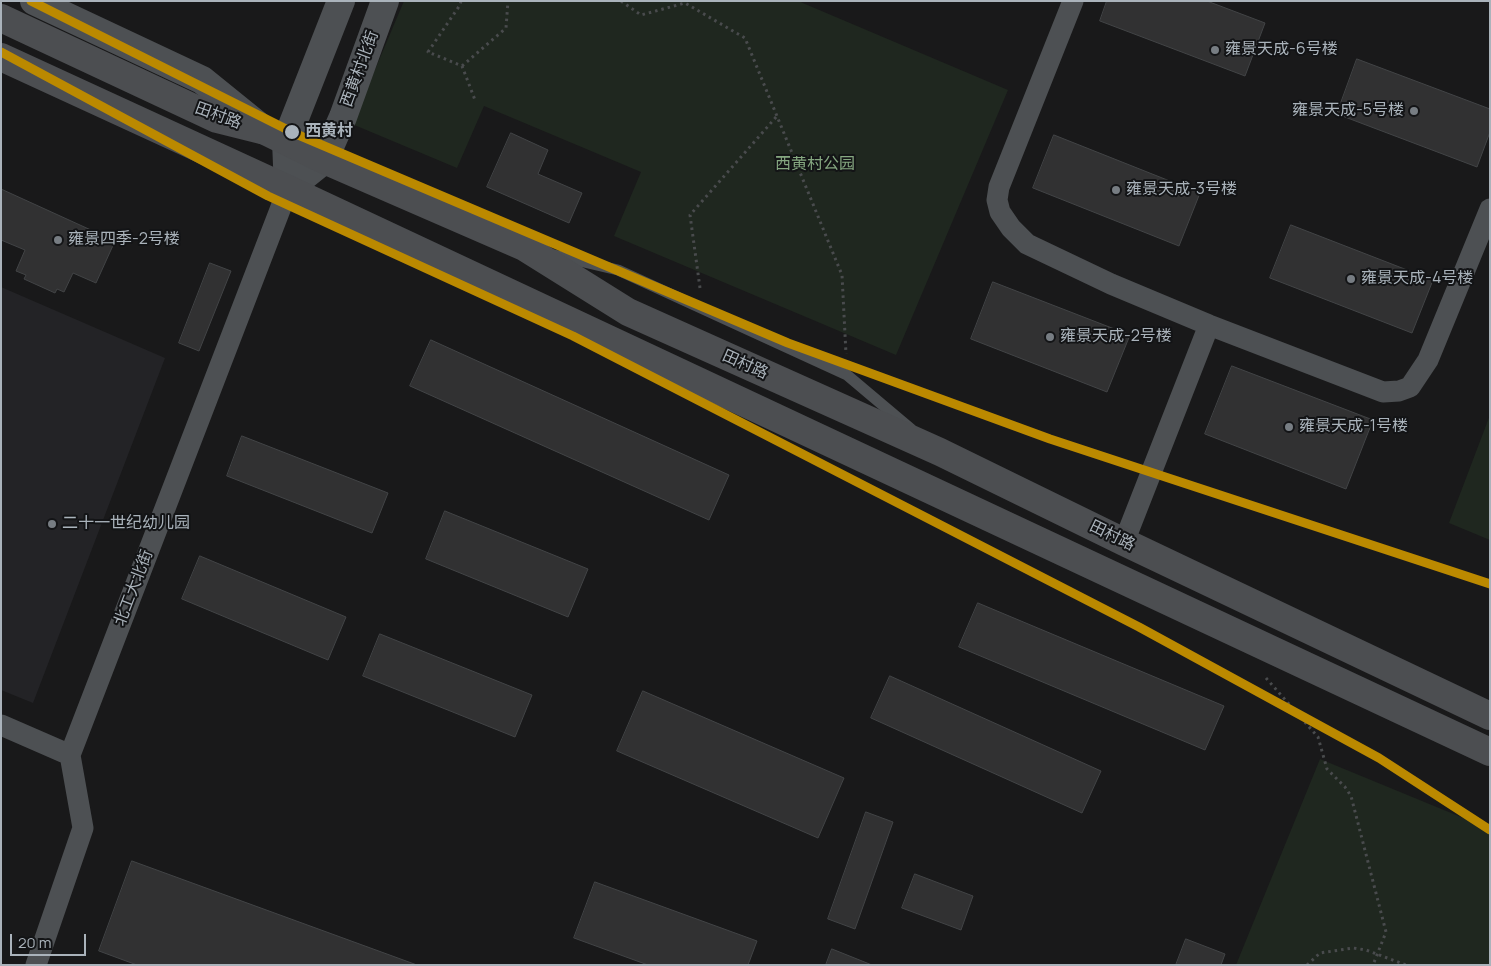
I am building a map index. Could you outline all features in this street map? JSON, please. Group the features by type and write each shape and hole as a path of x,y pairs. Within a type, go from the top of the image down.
{"main road":[{"name":"田村路","path":"1,18 217,119 276,136 324,160 524,248 628,312 940,452 1124,542 1490,716"},
{"name":"田村路","path":"1,57 288,188 1490,752"}],"street":[{"path":"34,1 202,80 276,136"},
{"path":"288,188 276,136 341,1"},
{"name":"西黄村北街","path":"288,188 324,160 343,117 384,1"},
{"path":"1073,1 998,187 997,200 1000,212 1011,228 1027,244 1111,284 1209,325 1383,392 1410,387 1428,360 1490,209"},
{"name":"北工大北街","path":"70,755 288,188"},
{"path":"1124,542 1209,325"},
{"path":"1,725 70,755 83,828 36,965"}],"lane":[{"path":"524,248 618,270 846,375 940,452"}],"path":[{"path":"461,1 428,52 462,66 475,100"},
{"path":"462,66 506,28 508,1"},
{"path":"621,1 641,15 685,3 745,38 842,275 846,375"},
{"path":"703,309 690,215 777,116"},
{"path":"1261,673 1318,737 1327,769 1351,796 1386,932 1373,965"},
{"path":"1307,965 1320,953 1353,948 1366,950 1406,965"}],"shaded area":[{"name":"二十一世纪幼儿园","path":"1,287 165,358 33,703 1,690"}],"green space":[{"name":"西黄村公园","path":"404,1 798,1 1008,90 896,355 614,236 641,172 484,106 457,168 352,124"},
{"path":"1490,415 1490,540 1449,523"},
{"path":"1320,759 1490,829 1490,965 1236,965"}],"building":[{"name":"雍景天成-6号楼","path":"1107,1 1207,1 1265,23 1245,76 1100,21"},
{"name":"雍景天成-5号楼","path":"1357,59 1490,109 1490,132 1477,167 1337,114"},
{"path":"511,133 548,150 538,174 582,193 569,223 487,187"},
{"name":"雍景天成-3号楼","path":"1054,135 1200,193 1179,246 1033,188"},
{"name":"雍景四季-2号楼","path":"1,189 115,241 96,283 73,273 64,292 57,289 55,293 24,279 26,275 16,271 25,250 1,240"},
{"name":"雍景天成-4号楼","path":"1291,225 1433,280 1412,333 1270,278"},
{"path":"210,263 231,271 199,351 179,343"},
{"name":"雍景天成-2号楼","path":"993,282 1130,335 1107,392 971,339"},
{"path":"431,340 729,475 709,520 410,386"},
{"name":"雍景天成-1号楼","path":"1232,366 1373,420 1346,489 1205,434"},
{"path":"242,436 388,493 372,533 227,476"},
{"path":"445,511 588,569 568,617 426,559"},
{"path":"200,556 346,617 328,660 182,599"},
{"path":"978,603 1224,706 1205,750 959,647"},
{"path":"380,634 532,695 515,737 363,676"},
{"path":"890,676 1101,771 1082,813 871,718"},
{"path":"643,691 844,778 818,838 617,751"},
{"path":"866,812 893,822 855,929 828,919"},
{"path":"132,861 417,965 137,965 99,951"},
{"path":"915,874 973,896 961,930 902,908"},
{"path":"595,882 757,941 748,965 648,965 574,938"},
{"path":"1186,939 1225,954 1221,965 1176,965"},
{"path":"832,949 872,965 826,965"}],"transit line":[{"path":"31,1 296,134 788,343 1050,439 1490,584"},
{"path":"1,52 268,196 573,336 1139,627 1379,758 1490,830"}],"place":[{"name":"雍景天成-6号楼","path":"1215,50"},
{"name":"雍景天成-5号楼","path":"1414,111"},
{"name":"西黄村","path":"292,132"},
{"name":"雍景天成-3号楼","path":"1116,190"},
{"name":"雍景四季-2号楼","path":"58,240"},
{"name":"雍景天成-4号楼","path":"1351,279"},
{"name":"雍景天成-2号楼","path":"1050,337"},
{"name":"雍景天成-1号楼","path":"1289,427"},
{"name":"二十一世纪幼儿园","path":"52,524"}]}
